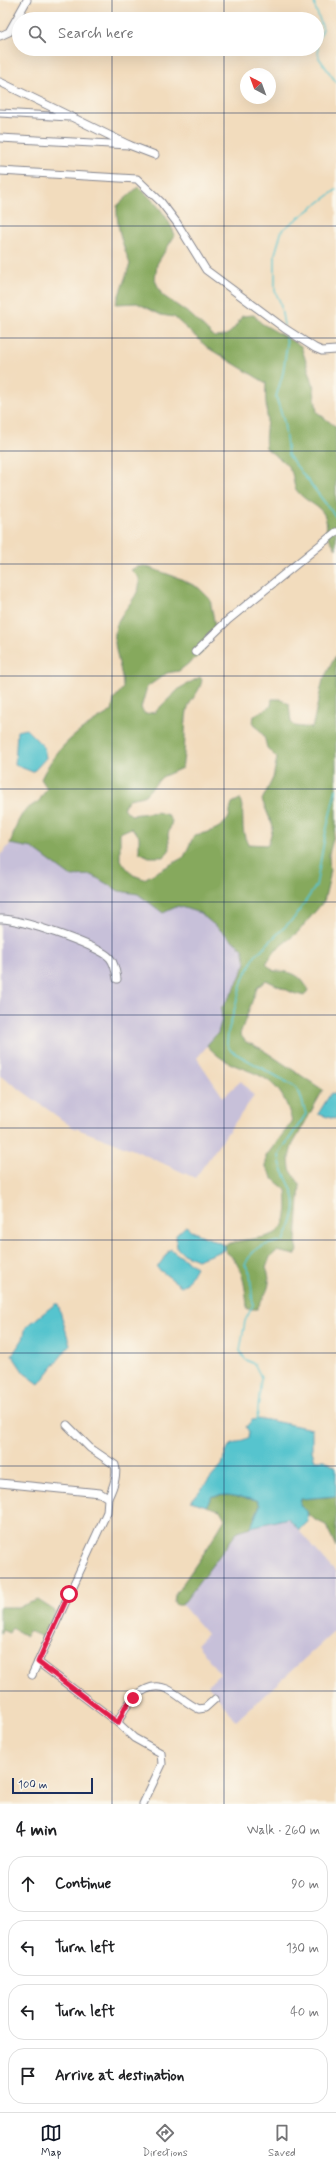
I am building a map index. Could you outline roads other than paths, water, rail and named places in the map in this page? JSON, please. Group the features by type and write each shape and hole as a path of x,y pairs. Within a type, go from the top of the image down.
{"street":[{"path":"20,12 26,0"},
{"path":"0,36 9,32 12,26"},
{"path":"2,85 73,117 129,145 155,155"},
{"path":"0,113 73,117"},
{"path":"0,138 129,145"},
{"path":"0,171 137,179 161,202 177,223 206,270 284,328 315,348 322,351 336,350"},
{"path":"195,652 228,620 336,532"},
{"path":"0,919 50,931 101,951 110,959 117,979"},
{"path":"32,1675 107,1512 108,1498 114,1486 117,1470 115,1465 90,1448 67,1426"},
{"path":"0,1483 100,1493 108,1498"},
{"path":"38,1662 118,1723 130,1735 162,1755 162,1764 143,1804"},
{"path":"118,1723 128,1702 139,1694 154,1687 165,1688 199,1709 204,1708 215,1699"}],"water":[{"path":"26,729 44,747 46,758 33,772 15,765 17,731"},
{"path":"331,1093 336,1094 336,1118 334,1119 318,1114"},
{"path":"186,1226 192,1231 224,1245 224,1250 197,1260 183,1254 177,1248 176,1235"},
{"path":"170,1249 196,1267 187,1283 181,1286 157,1268"},
{"path":"55,1304 58,1304 70,1345 39,1384 24,1373 12,1355 23,1339 26,1327"},
{"path":"263,1419 312,1429 312,1451 315,1460 325,1460 336,1468 336,1496 301,1499 300,1506 307,1511 308,1522 299,1530 288,1518 251,1527 260,1505 257,1500 228,1495 212,1496 206,1506 191,1501 222,1465 226,1451 231,1445 248,1438 249,1432 246,1427 252,1420"}],"waterway":[{"path":"314,0 317,12"},
{"path":"319,56 336,82"},
{"path":"284,325 280,302 275,291 275,254 282,230 336,190"},
{"path":"285,331 287,345 283,373 276,397 284,422 288,455 336,517"},
{"path":"257,1420 261,1377 255,1365 245,1359 240,1351 245,1321 253,1305 250,1273 245,1265 252,1254 260,1247 271,1243 284,1241 294,1215 295,1202 294,1195 281,1167 279,1154 306,1114 300,1094 294,1086 231,1051 227,1044 228,1032 243,979 255,956 294,918 316,886 325,836 336,789"}]}
